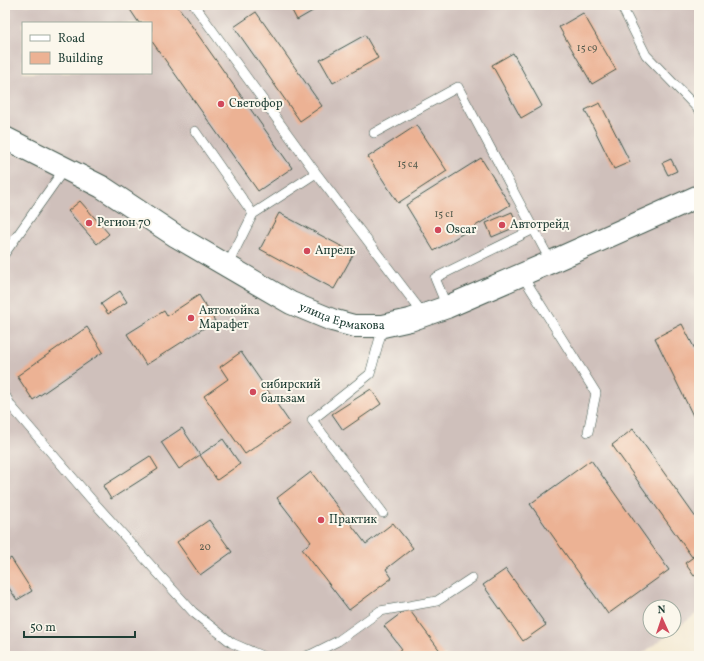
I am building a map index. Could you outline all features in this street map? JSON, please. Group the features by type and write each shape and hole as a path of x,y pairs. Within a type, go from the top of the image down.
{"street":[{"name":"улица Ермакова","path":"5,138 102,187 176,236 291,303 332,320 354,326 383,326 410,320 447,307 699,196"}],"lane":[{"path":"194,5 316,173 424,315"},
{"path":"622,5 646,55 699,110"},
{"path":"374,133 458,87 551,262"},
{"path":"195,131 253,214"},
{"path":"5,253 65,168"},
{"path":"227,266 253,214 316,173"},
{"path":"447,307 435,278 534,229"},
{"path":"522,275 596,393 588,432"},
{"path":"383,326 370,374 312,420 383,513"},
{"path":"5,395 11,406 91,499 193,612 232,643 262,656"},
{"path":"306,656 338,642 380,611 437,601 472,578"}],"shaded area":[{"path":"5,5 699,5 699,612 682,624 682,599 642,599 642,639 662,639 639,656 5,656"}],"building":[{"name":"Светофор","path":"127,5 177,5 292,168 258,191 152,41 152,22 138,22"},
{"path":"289,5 323,5 297,20"},
{"path":"695,5 699,5 699,15"},
{"path":"256,12 322,106 300,121 234,27"},
{"path":"583,13 616,70 592,84 559,27"},
{"path":"365,35 378,58 333,83 320,60"},
{"path":"513,53 542,106 521,118 492,65"},
{"path":"600,103 630,162 614,169 585,110"},
{"path":"417,125 447,171 398,203 368,157"},
{"path":"481,158 510,205 434,251 406,205"},
{"path":"671,159 677,171 668,175 662,163"},
{"name":"Регион 70","path":"80,201 109,234 97,244 68,211"},
{"name":"Автотрейд","path":"512,212 518,226 492,237 486,223"},
{"name":"Апрель","path":"279,213 354,253 334,289 260,249"},
{"path":"120,291 127,302 108,314 101,304"},
{"path":"199,295 215,321 146,365 127,334 164,311 167,316"},
{"path":"682,324 699,357 699,428 655,338"},
{"path":"87,327 103,352 33,400 17,376"},
{"path":"241,352 290,423 245,454 204,396 228,379 220,367"},
{"path":"371,389 381,404 343,430 332,414"},
{"path":"182,428 200,455 179,469 161,442"},
{"path":"633,429 699,522 699,552 692,557 612,445"},
{"path":"223,439 240,464 217,480 200,455"},
{"path":"150,456 158,469 111,499 103,486"},
{"path":"591,460 669,570 608,614 530,504"},
{"name":"Практик","path":"311,472 366,544 393,523 413,548 386,569 392,578 349,610 302,549 311,542 277,498"},
{"path":"209,520 232,552 200,575 177,542"},
{"path":"699,553 699,573 694,576 685,563"},
{"path":"11,558 32,591 17,600 5,582 5,562"},
{"path":"506,569 546,625 523,641 483,585"},
{"path":"408,608 444,656 392,656 402,649 384,626"}],"place":[{"name":"Светофор","path":"221,104"},
{"name":"Регион 70","path":"89,223"},
{"name":"Автотрейд","path":"502,225"},
{"name":"Oscar","path":"438,230"},
{"name":"Апрель","path":"307,251"},
{"name":"Автомойка Марафет","path":"191,318"},
{"name":"сибирский бальзам","path":"253,392"},
{"name":"Практик","path":"321,520"}]}
